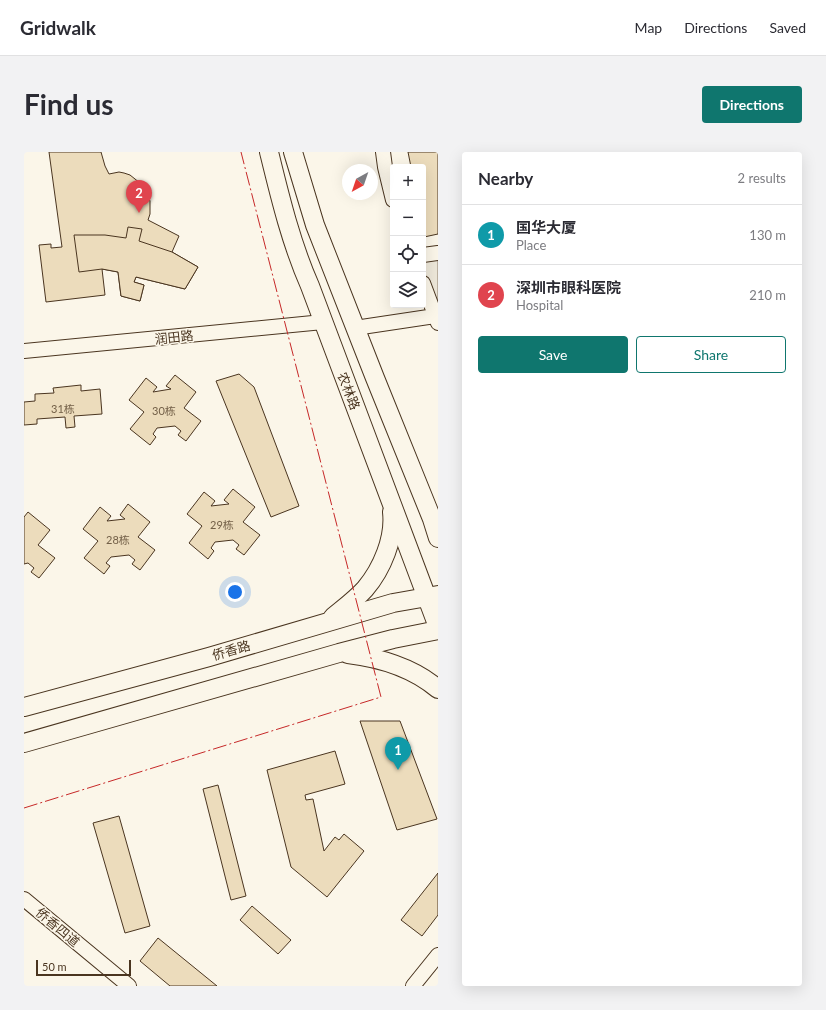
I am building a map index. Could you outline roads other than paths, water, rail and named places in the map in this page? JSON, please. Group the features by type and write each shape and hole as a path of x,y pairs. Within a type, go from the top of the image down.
{"main road":[{"name":"农林路","path":"269,152 298,258 390,499 432,595 438,629"},
{"path":"293,152 315,225 438,538"},
{"path":"416,479 438,512"},
{"path":"327,622 366,588 379,567 391,536 393,517 390,499"},
{"name":"侨香路","path":"24,707 208,657 392,602 432,595"},
{"path":"24,743 339,653 438,629"},
{"path":"339,653 362,656 399,665 422,677 438,689"}],"street":[{"path":"383,152 390,188"},
{"path":"426,255 438,253"},
{"path":"355,328 437,320 426,291"},
{"name":"润田路","path":"24,351 323,322"},
{"name":"侨香四道","path":"24,899 129,986"},
{"path":"413,986 438,956"}],"place":[{"name":"深圳市眼科医院","path":"139,213"},
{"name":"国华大厦","path":"398,770"}]}
